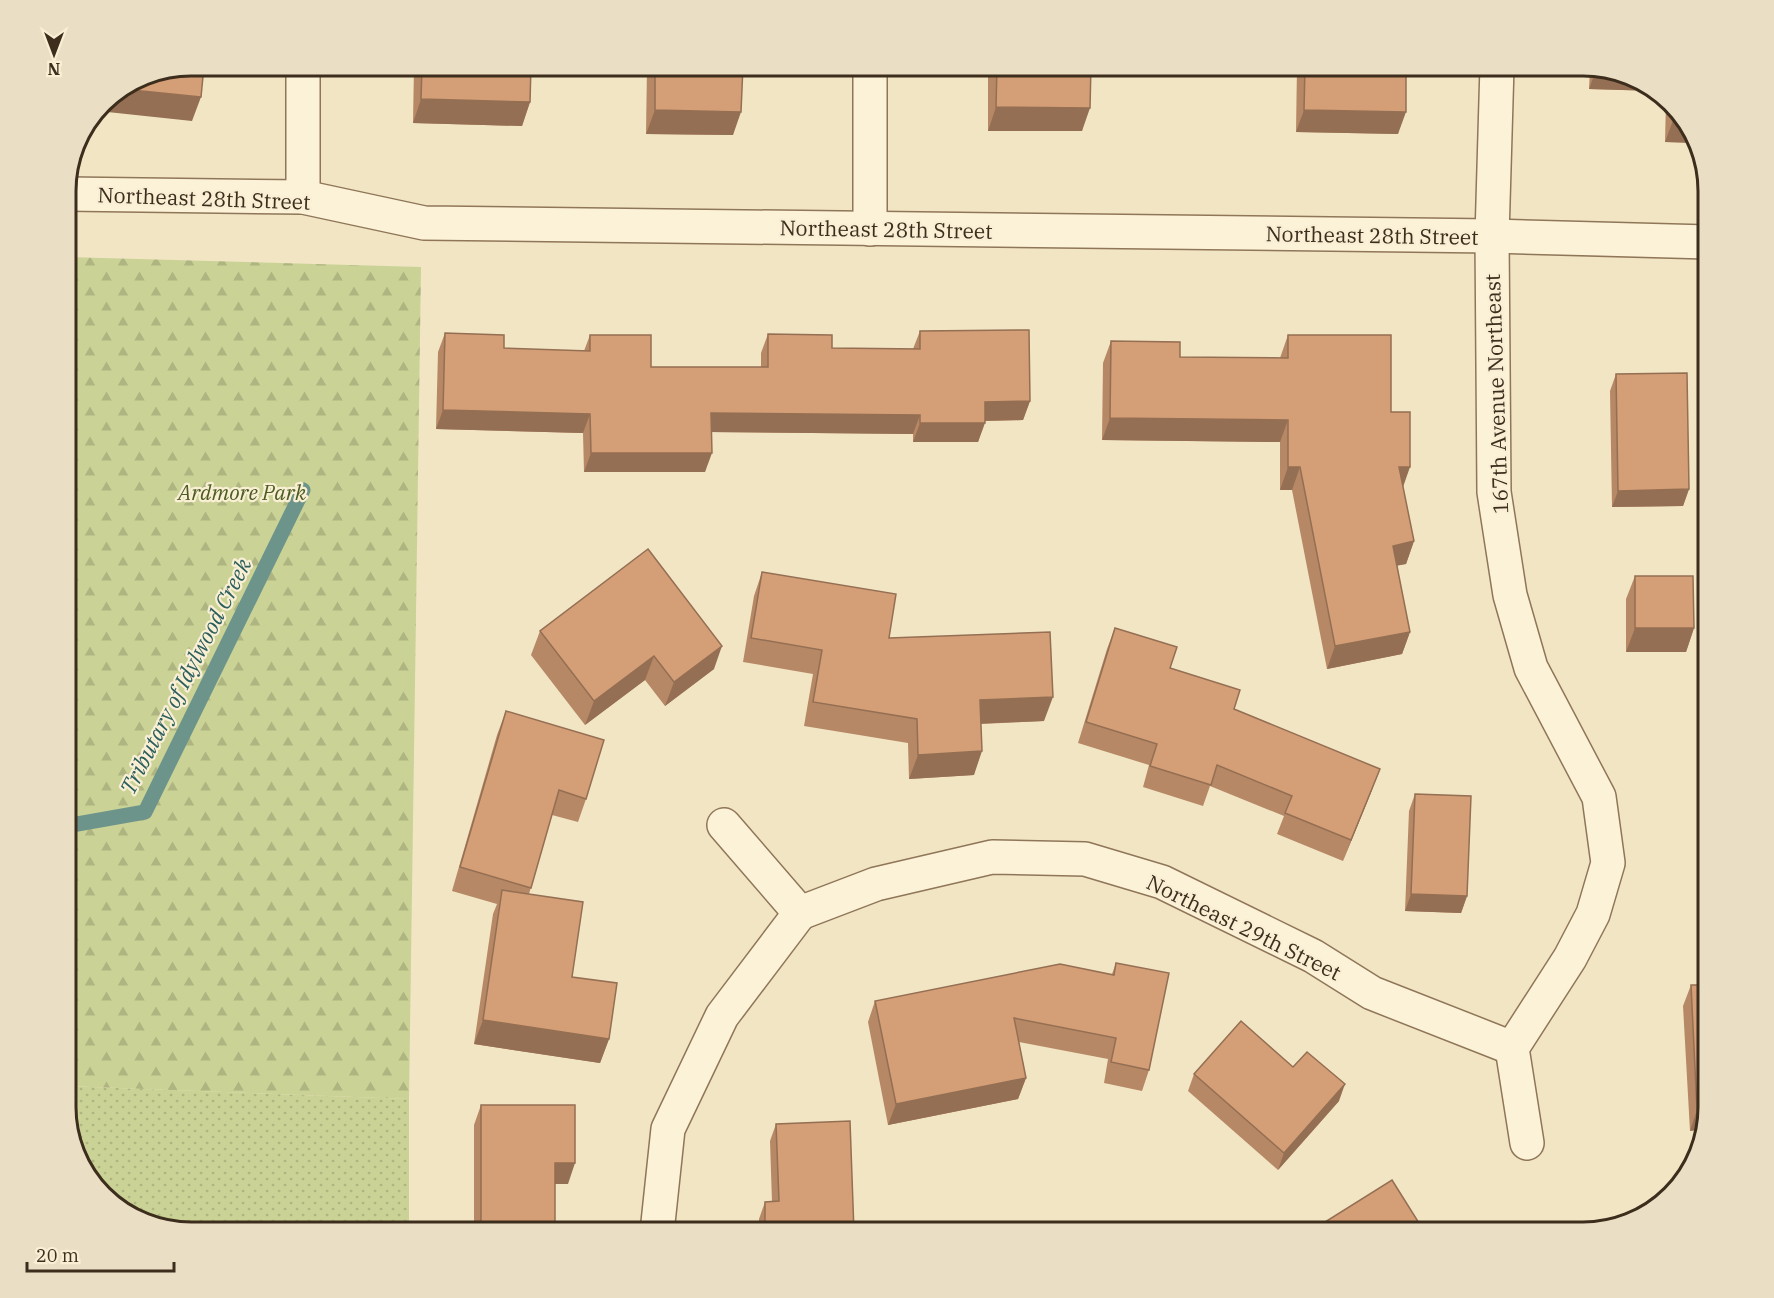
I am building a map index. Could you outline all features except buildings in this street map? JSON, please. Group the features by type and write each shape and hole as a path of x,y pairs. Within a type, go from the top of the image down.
{"street":[{"path":"303,76 303,197"},
{"path":"870,76 870,229"},
{"name":"167th Avenue Northeast","path":"1497,76 1492,236 1494,492 1510,595 1530,668 1599,797 1608,863 1593,914 1570,958 1512,1048"},
{"name":"Northeast 28th Street","path":"77,194 303,197 424,223 1492,236 1698,242"},
{"path":"658,1222 668,1129 722,1016 800,913 724,825"},
{"name":"Northeast 29th Street","path":"800,913 876,884 992,857 1085,859 1162,882 1313,956 1372,993 1512,1048"},
{"path":"1512,1048 1527,1143"}],"green space":[{"name":"Ardmore Park","path":"77,257 421,267 409,1099 77,1086"},
{"path":"77,1086 409,1099 409,1222 191,1222 176,1221 147,1213 121,1198 96,1171 85,1151 77,1122"}],"waterway":[{"name":"Tributary of Idylwood Creek","path":"77,824 145,812 303,490"}]}
